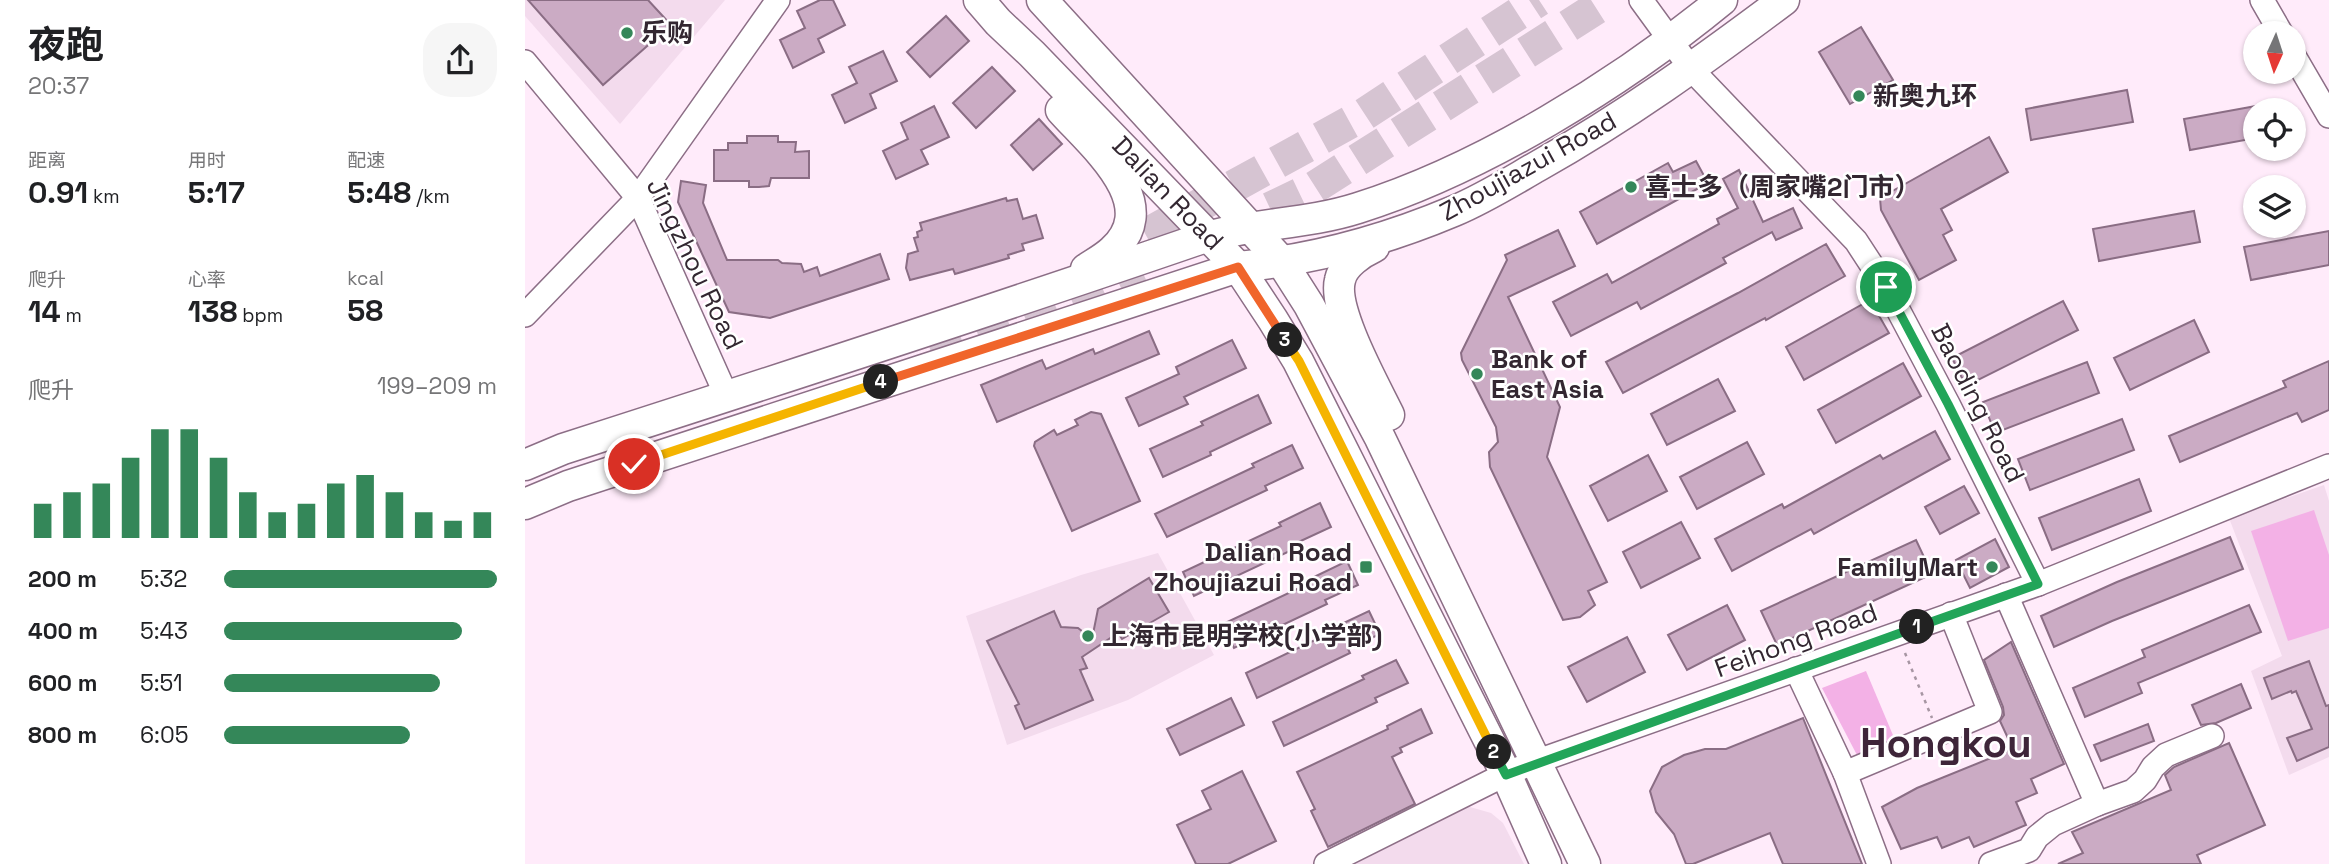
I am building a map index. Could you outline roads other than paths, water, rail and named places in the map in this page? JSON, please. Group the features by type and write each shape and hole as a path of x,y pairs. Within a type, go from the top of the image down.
{"main road":[{"name":"Dalian Road","path":"1042,0 1281,261 1309,305 1380,438 1585,864"},
{"name":"Zhoujiazui Road","path":"525,464 563,449 1210,236 1308,221 1358,208 1423,183 1537,127 1673,41 1722,0"},
{"name":"Zhoujiazui Road","path":"525,504 580,481 1238,267 1338,250 1455,211 1568,149 1692,70 1784,0"},
{"name":"Dalian Road","path":"988,11 1238,267 1299,361 1506,775 1546,864"},
{"path":"988,11 1026,71 1115,172 1131,201 1130,222 1114,250 1083,271 1016,302"},
{"path":"1416,513 1407,466 1391,419 1347,325 1338,291 1345,269 1355,260 1368,250 1424,222"}],"street":[{"path":"525,316 638,198 778,0"},
{"name":"Baoding Road","path":"1641,0 1692,70 1856,241 1886,287 2038,584"},
{"path":"2262,0 2274,21"},
{"name":"Jingzhou Road","path":"525,62 638,198 727,397"},
{"path":"2307,78 2329,116"},
{"name":"Feihong Road","path":"1326,864 1535,762 2038,584 2329,466"},
{"path":"2006,595 2097,804"},
{"path":"1845,773 1990,712 1951,614"},
{"path":"1796,669 1845,773 1878,864"},
{"path":"1991,864 2032,857 2038,838 2053,824 2133,791 2166,755 2212,736"}],"tunnel":[{"path":"1102,259 1363,115 1539,0"},
{"path":"1225,230 1315,187 1609,0"},
{"path":"931,352 1052,311 1141,269"}],"place":[{"name":"乐购","path":"627,33"},
{"name":"新奥九环","path":"1859,96"},
{"name":"喜士多（周家嘴2门市）","path":"1631,187"},
{"name":"Bank of East Asia","path":"1477,374"},
{"name":"Dalian Road Zhoujiazui Road","path":"1366,567"},
{"name":"FamilyMart","path":"1992,567"},
{"name":"上海市昆明学校(小学部)","path":"1088,636"}],"district":[{"name":"Hongkou","path":"1946,743"}]}
